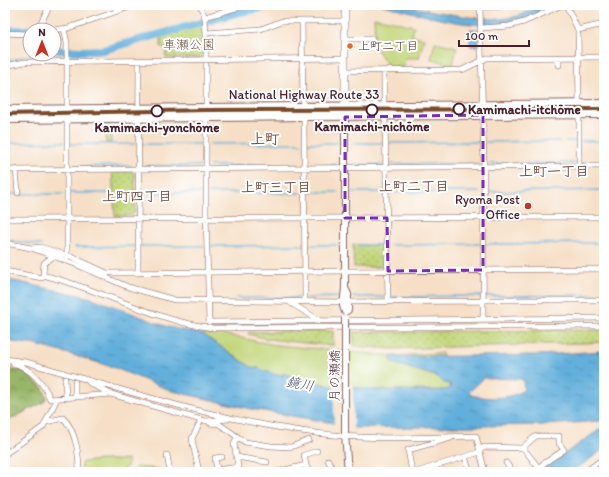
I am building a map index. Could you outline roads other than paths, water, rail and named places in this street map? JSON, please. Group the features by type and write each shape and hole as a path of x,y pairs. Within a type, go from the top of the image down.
{"highway":[{"name":"National Highway Route 33","path":"5,110 345,105 604,104"},
{"name":"National Highway Route 33","path":"5,119 206,116 345,117 604,114"}],"main road":[{"path":"345,5 345,117"}],"street":[{"path":"41,22 50,5"},
{"path":"67,256 67,45 64,28 136,5"},
{"path":"200,5 205,18 206,26 206,219 207,301 209,322 604,318"},
{"path":"205,18 236,8 235,5"},
{"path":"451,5 504,5"},
{"path":"481,27 508,26 524,22 563,5 567,7 578,30 579,104"},
{"path":"480,6 484,167 483,320"},
{"path":"206,33 261,29 282,21 345,21"},
{"path":"302,21 303,106"},
{"path":"578,30 604,24"},
{"path":"5,33 17,31 22,33"},
{"path":"345,39 372,39"},
{"path":"559,57 559,66"},
{"path":"345,71 462,70 487,58 604,57"},
{"path":"62,62 345,58"},
{"path":"138,273 137,218 139,61"},
{"path":"5,66 22,62"},
{"path":"384,71 384,106"},
{"path":"579,114 579,162"},
{"path":"304,116 305,302"},
{"path":"385,116 388,301"},
{"path":"345,117 345,288 348,294 345,302"},
{"path":"5,170 604,166"},
{"path":"16,169 18,193"},
{"path":"5,219 604,217"},
{"path":"5,243 32,248 75,264 128,287 175,300 289,302 604,300"},
{"path":"32,248 40,247 67,256 104,272 138,273 207,271 604,269"},
{"path":"43,275 44,263 54,256"},
{"path":"5,271 42,278 43,275 68,281 75,286 109,296 174,320 213,328 604,326"},
{"path":"289,302 320,321"},
{"name":"月の瀬橋","path":"345,302 348,310 345,315 346,435 348,472"},
{"path":"7,359 26,362 229,419 346,435 476,436 485,472"},
{"path":"7,359 24,367 44,387 50,399 111,394 132,396 137,394"},
{"path":"65,379 66,398"},
{"path":"86,379 91,384 111,394 219,424 245,442 271,446 296,446 309,440"},
{"path":"75,382 75,397"},
{"path":"5,454 21,444 46,422 57,399"},
{"path":"46,422 63,418 67,422 77,448 80,472"},
{"path":"203,420 229,419"},
{"path":"197,472 192,439 203,420"},
{"path":"412,472 408,450 457,436"},
{"path":"416,472 477,453 484,447 522,448 536,436 559,436 559,442 564,450 531,472"},
{"path":"222,457 213,458 217,470 238,469 234,444 237,437"},
{"path":"524,450 538,467"},
{"path":"309,472 303,453 317,452"},
{"path":"167,455 170,472"},
{"path":"236,457 267,462"},
{"path":"465,457 470,472"},
{"path":"585,472 604,458"},
{"path":"328,460 334,472"},
{"path":"506,463 513,472"},
{"path":"276,472 306,465"}],"water":[{"path":"382,5 410,7 493,19 516,16 541,7 552,5 520,21 499,25 482,25 448,21"},
{"path":"470,29 478,29 478,46 470,46"},
{"name":"鏡川","path":"5,279 92,298 168,327 202,334 251,367 276,375 285,374 330,386 354,387 373,390 433,391 450,389 451,385 444,383 438,377 393,363 391,357 538,355 604,351 604,449 572,472 539,472 603,427 601,421 545,425 354,428 334,423 251,409 172,391 115,368 80,357 36,345 5,341","holes":["484,378 523,380 524,390 511,396 498,398 484,397 471,395 469,392"]}],"waterway":[{"path":"62,50 103,50 240,12 278,5"},
{"path":"5,30 22,30"},
{"path":"5,62 22,57"},
{"path":"486,142 559,141"},
{"path":"566,141 576,141"},
{"path":"582,141 604,141"},
{"path":"5,143 64,142"},
{"path":"389,143 480,142"},
{"path":"209,144 301,143"},
{"path":"307,143 337,143"},
{"path":"353,143 383,143"},
{"path":"70,144 135,144"},
{"path":"141,144 203,144"},
{"path":"490,164 604,163"},
{"path":"391,164 477,164"},
{"path":"210,166 298,165"},
{"path":"310,165 336,165"},
{"path":"353,165 382,165"},
{"path":"71,167 131,166"},
{"path":"144,166 201,166"},
{"path":"5,167 64,167"},
{"path":"486,192 604,190"},
{"path":"307,192 337,192"},
{"path":"353,192 384,192"},
{"path":"389,192 479,192"},
{"path":"70,193 112,193"},
{"path":"141,193 203,193"},
{"path":"209,193 301,193"},
{"path":"5,194 64,194"},
{"path":"5,240 41,245"},
{"path":"486,244 604,243"},
{"path":"390,245 480,244"},
{"path":"210,246 302,245"},
{"path":"307,245 337,245"},
{"path":"353,245 385,245"},
{"path":"75,247 136,246"},
{"path":"141,246 204,246"},
{"path":"484,296 604,295"},
{"path":"389,297 481,296"},
{"path":"306,298 339,297"},
{"path":"353,297 387,297"},
{"path":"236,298 303,298"}],"place":[{"name":"上町二丁目","path":"350,46"},
{"name":"Kamimachi-itchōme","path":"459,109"},
{"name":"Kamimachi-nichōme","path":"372,110"},
{"name":"Kamimachi-yonchōme","path":"157,111"},
{"name":"Ryoma Post Office","path":"528,206"}],"district":[{"name":"上町","path":"265,139"},
{"name":"上町一丁目","path":"554,171"},
{"name":"上町二丁目","path":"414,186"},
{"name":"上町三丁目","path":"276,187"},
{"name":"上町四丁目","path":"137,196"}],"park label":[{"name":"車瀬公園","path":"189,44"}]}
